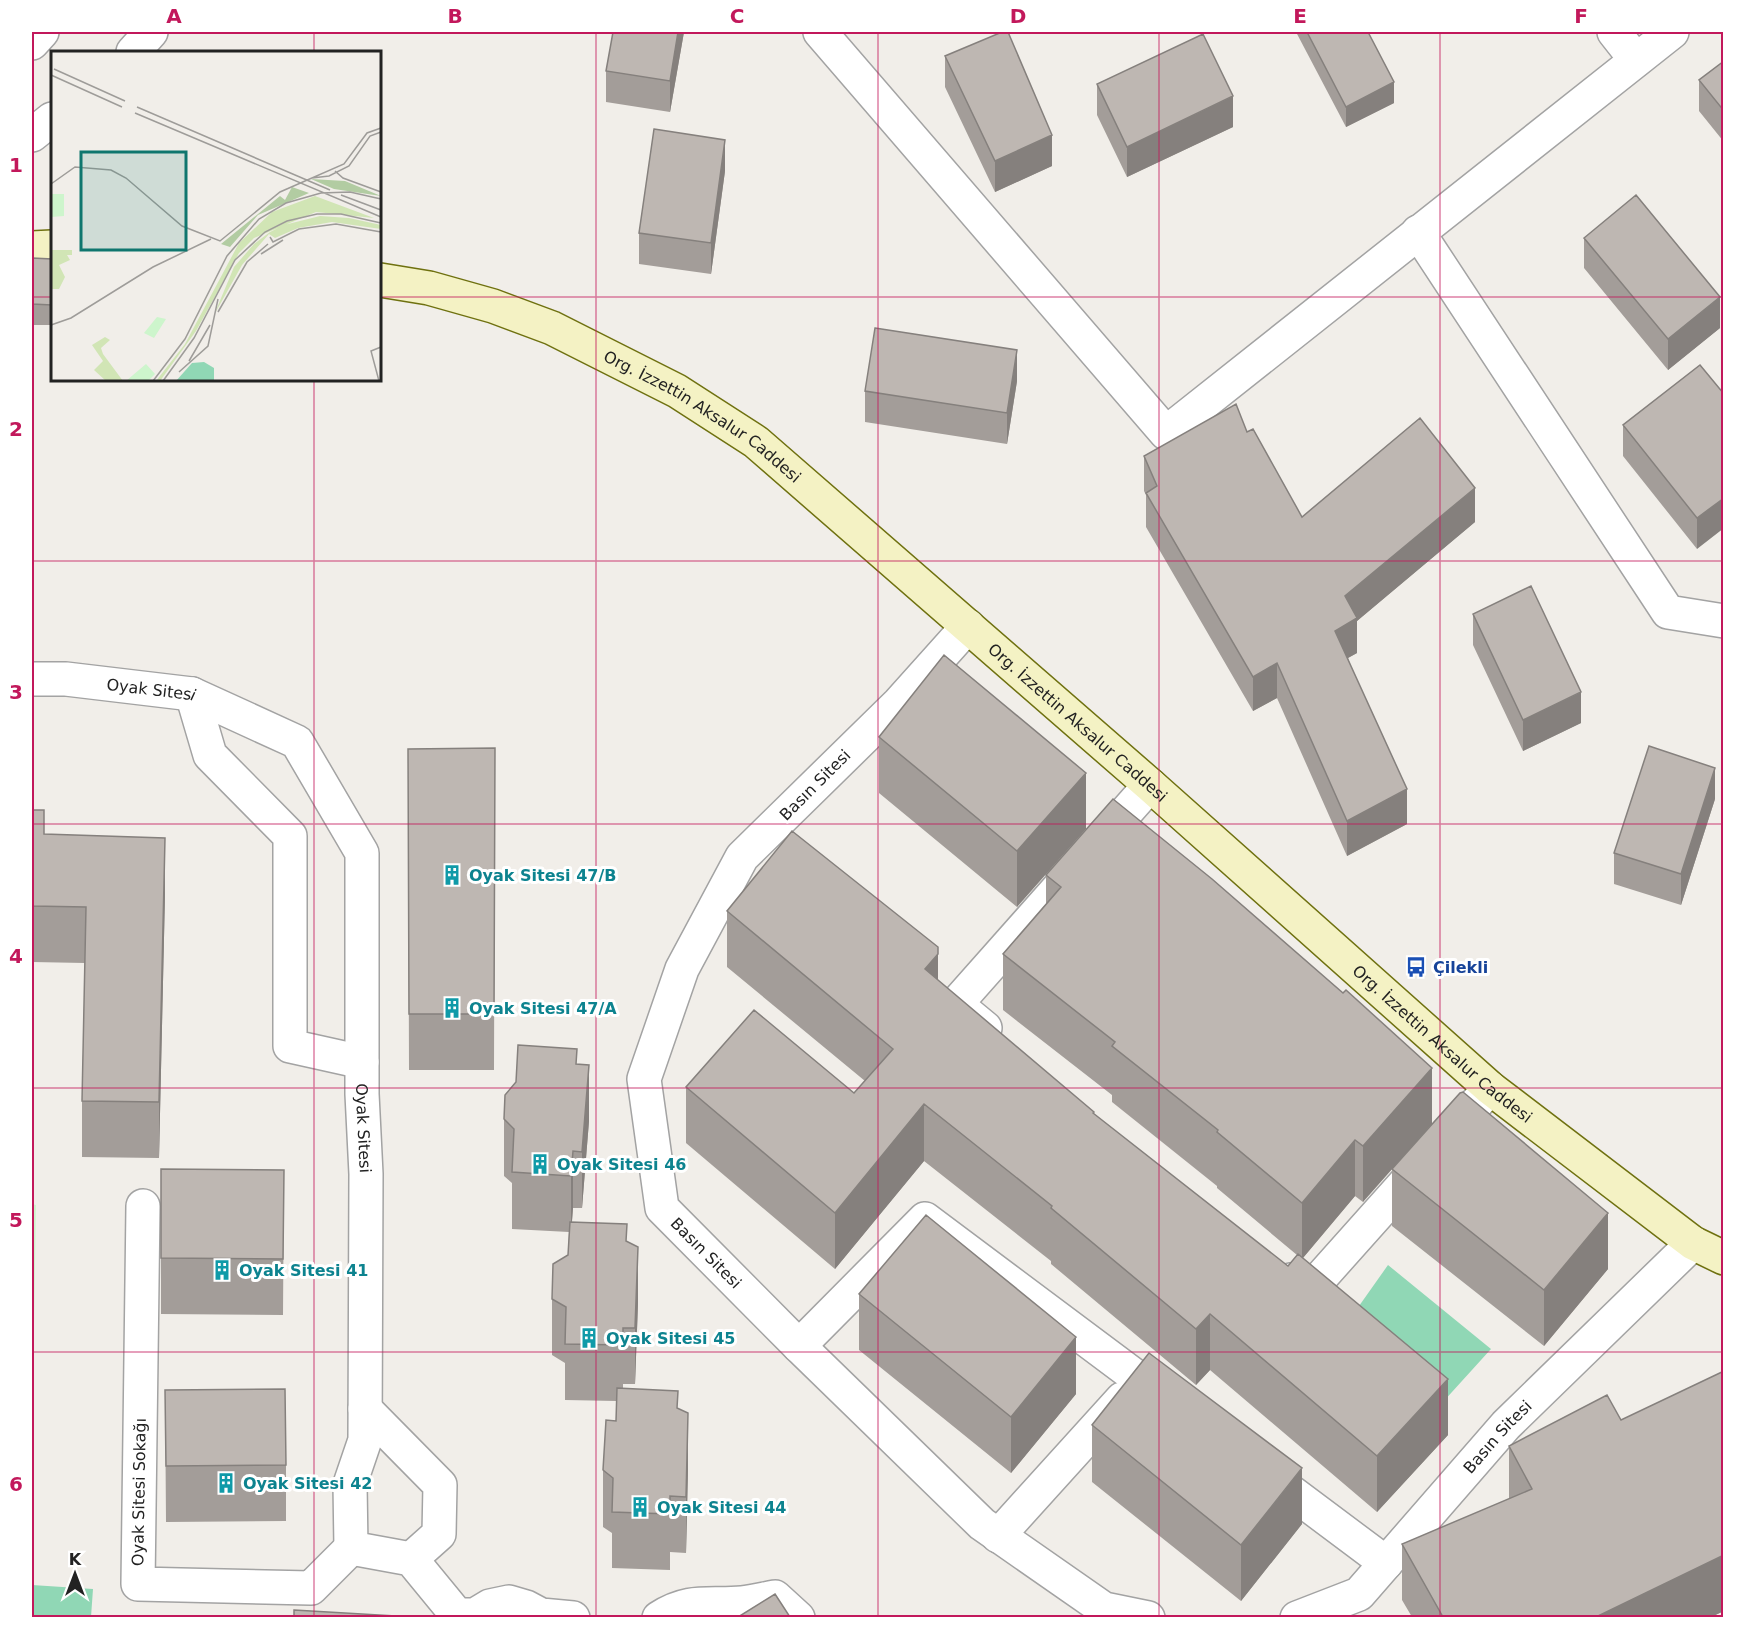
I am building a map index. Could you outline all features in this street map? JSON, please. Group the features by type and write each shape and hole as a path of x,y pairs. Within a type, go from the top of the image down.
{"main road":[{"path":"32,248 51,247"},
{"name":"Org. İzzettin Aksalur Caddesi","path":"381,280 429,288 494,306 552,328 676,391 756,442 1150,784 1490,1088 1693,1243 1724,1258"}],"street":[{"path":"32,43 42,32"},
{"path":"134,51 151,32"},
{"path":"820,32 1166,433 1672,32"},
{"path":"1614,32 1636,60"},
{"path":"32,135 51,120"},
{"path":"1418,232 1668,612 1724,621"},
{"name":"Basın Sitesi","path":"968,626 899,703 742,857 682,969 644,1079 662,1208 799,1346 982,1524 1104,1609 1148,1617"},
{"name":"Oyak Sitesi","path":"32,680 66,679 192,694 297,742 362,853 362,1062 366,1174 365,1440 350,1484 351,1548"},
{"path":"192,694 210,755 290,836 290,1046 362,1062"},
{"path":"1011,1050 956,1004 1150,784"},
{"path":"1270,1263 1307,1293 1490,1088"},
{"name":"Oyak Sitesi Sokağı","path":"143,1206 138,1584 311,1588"},
{"path":"799,1346 925,1219 1187,1415"},
{"name":"Basın Sitesi","path":"1297,1617 1359,1594 1506,1425 1693,1243"},
{"path":"998,1536 1140,1379"},
{"path":"365,1409 440,1485 439,1534 411,1559"},
{"path":"1244,1457 1386,1563"},
{"path":"292,1617 311,1588 351,1548 411,1559 457,1616 475,1615 490,1606 509,1602 526,1607 540,1615 573,1617"},
{"path":"659,1617 671,1610 696,1603 742,1603 775,1597 798,1617"}],"green space":[{"path":"32,1204 36,1205 32,1443"},
{"path":"1388,1265 1491,1349 1442,1403 1347,1323"},
{"path":"32,1585 93,1589 91,1617 32,1617"}],"building":[{"path":"613,32 678,32 670,81 606,71"},
{"path":"1002,32 1008,32 1052,135 995,161 945,56"},
{"path":"1307,32 1368,32 1394,82 1346,107"},
{"path":"1203,34 1233,96 1127,147 1097,84"},
{"path":"1724,61 1724,111 1699,80"},
{"path":"654,129 725,140 711,243 639,233"},
{"path":"1636,195 1720,297 1668,339 1584,238"},
{"path":"32,258 51,259 51,305 32,304"},
{"path":"875,328 1017,350 1007,413 865,391"},
{"path":"1700,365 1724,394 1724,498 1697,518 1623,425"},
{"path":"1236,404 1247,432 1253,429 1302,517 1420,418 1475,488 1345,596 1357,618 1335,631 1407,789 1347,821 1277,663 1253,677 1146,493 1157,486 1144,456"},
{"path":"1531,586 1581,692 1523,720 1473,614"},
{"path":"944,655 1086,773 1017,851 879,737"},
{"path":"1649,746 1715,768 1681,874 1614,853"},
{"path":"495,748 494,1014 409,1014 408,749"},
{"path":"1113,799 1212,879 1343,993 1346,990 1432,1068 1363,1146 1355,1140 1302,1203 1217,1132 1218,1130 1112,1046 1115,1042 1003,954 1061,887 1046,875"},
{"path":"32,810 44,810 44,834 165,838 159,1102 82,1101 86,907 32,906"},
{"path":"792,831 938,947 938,954 925,969 1093,1113 1288,1266 1298,1254 1448,1379 1377,1456 1210,1314 1196,1329 1051,1208 1052,1206 924,1104 835,1213 686,1087 754,1010 854,1093 893,1049 727,911"},
{"path":"518,1045 577,1049 576,1064 589,1065 582,1152 573,1151 571,1176 512,1172 514,1129 504,1119 505,1095 516,1082"},
{"path":"1463,1092 1608,1213 1544,1290 1392,1169"},
{"path":"161,1169 284,1170 283,1259 161,1258"},
{"path":"926,1215 1076,1337 1011,1417 859,1294"},
{"path":"570,1222 627,1224 626,1241 638,1247 635,1328 623,1328 623,1345 565,1344 566,1307 552,1299 553,1264 568,1255"},
{"path":"1149,1353 1302,1468 1241,1545 1092,1425"},
{"path":"1724,1371 1724,1555 1596,1617 1443,1617 1402,1544 1532,1489 1509,1446 1607,1395 1621,1420"},
{"path":"617,1388 678,1391 677,1408 688,1413 686,1497 670,1496 670,1514 612,1512 613,1478 603,1470 606,1420 616,1421"},
{"path":"285,1389 286,1465 166,1466 165,1390"},
{"path":"775,1594 790,1617 738,1617"},
{"path":"294,1610 413,1617 294,1617"}],"place":[{"name":"Oyak Sitesi 47/B","path":"452,875"},
{"name":"Çilekli","path":"1416,967"},
{"name":"Oyak Sitesi 47/A","path":"452,1008"},
{"name":"Oyak Sitesi 46","path":"540,1164"},
{"name":"Oyak Sitesi 41","path":"222,1270"},
{"name":"Oyak Sitesi 45","path":"589,1338"},
{"name":"Oyak Sitesi 42","path":"226,1483"},
{"name":"Oyak Sitesi 44","path":"640,1507"}]}
